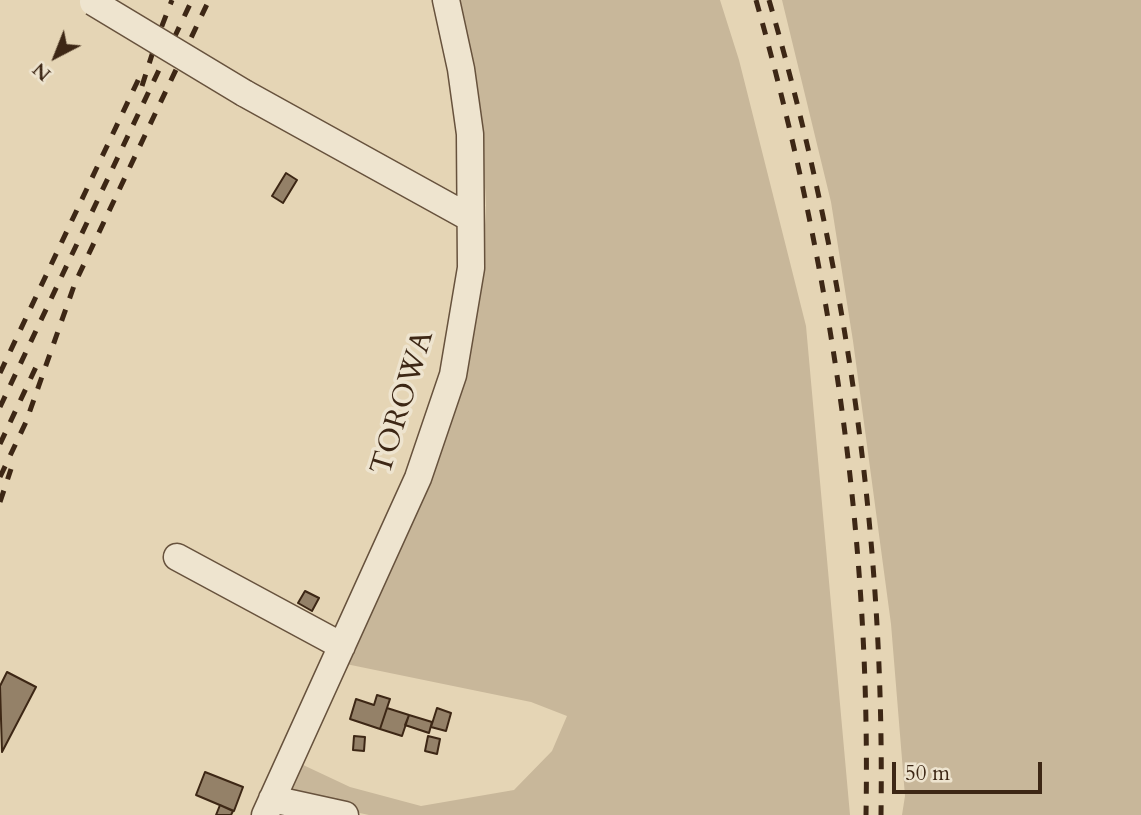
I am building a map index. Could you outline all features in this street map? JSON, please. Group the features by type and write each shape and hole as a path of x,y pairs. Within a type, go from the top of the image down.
{"street":[{"name":"TOROWA","path":"269,807 418,478 453,375 471,268 470,134 461,69 446,0"},
{"path":"91,1 244,93 470,218"},
{"path":"177,557 342,646"},
{"path":"269,807 345,815"}],"shaded area":[{"path":"456,0 720,0 739,60 806,326 850,815 369,815 318,804 289,789 301,764 350,787 421,806 514,790 552,751 567,716 531,702 346,664 414,516 433,468 465,368 475,315 486,218 485,179 475,102"},
{"path":"782,0 1141,0 1141,815 902,815 905,796 891,624 853,341 831,202"}],"building":[{"path":"286,173 297,180 283,203 272,196"},
{"path":"305,591 319,598 312,611 298,603"},
{"path":"7,672 36,687 2,752 0,686"},
{"path":"377,695 390,699 380,729 350,719 356,699 374,705"},
{"path":"387,708 409,715 402,736 380,729"},
{"path":"437,708 451,713 446,731 431,727"},
{"path":"409,715 432,722 429,733 405,725"},
{"path":"354,736 365,737 364,751 353,750"},
{"path":"428,736 440,739 437,754 425,751"},
{"path":"205,772 243,787 234,811 196,795"},
{"path":"220,805 233,811 231,815 216,815"}],"railway":[{"path":"153,49 172,0"},
{"path":"0,407 192,0"},
{"path":"0,477 26,422 75,283 209,0"},
{"path":"756,0 806,200 841,403 861,608 866,712 866,815"},
{"path":"769,0 820,200 855,403 868,505 876,608 881,815"},
{"path":"142,86 156,42"},
{"path":"0,373 141,74"},
{"path":"0,444 36,367"},
{"path":"0,502 11,469"}]}
